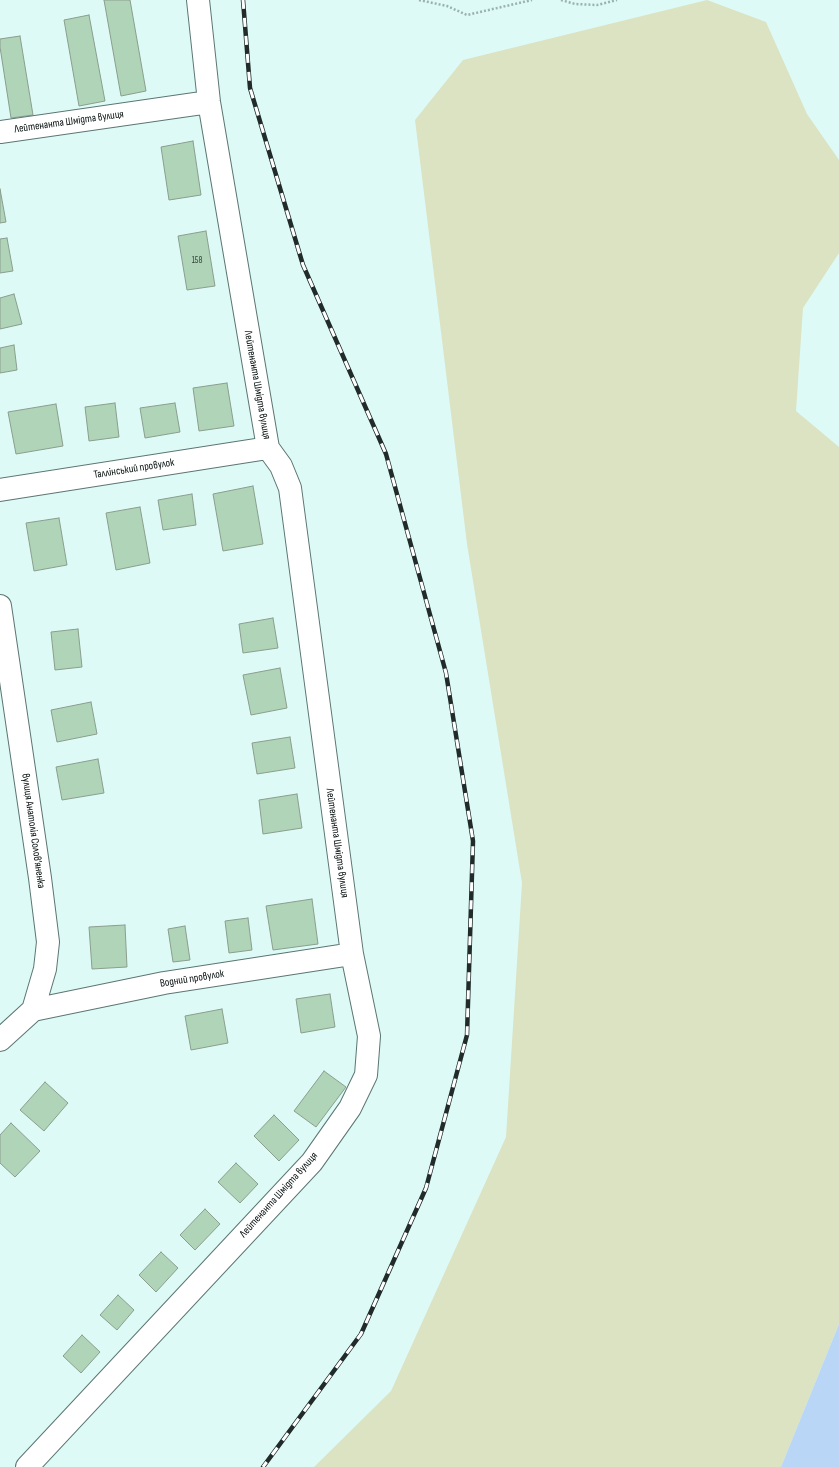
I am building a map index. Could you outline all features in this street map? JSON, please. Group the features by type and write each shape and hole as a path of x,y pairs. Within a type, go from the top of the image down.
{"street":[{"name":"Лейтенанта Шмідта вулиця","path":"27,1467 312,1162 350,1108 366,1075 369,1036 352,954 290,488 281,466 268,448 209,102 198,0"},
{"name":"Лейтенанта Шмідта вулиця","path":"0,132 209,102"},
{"name":"Таллінський провулок","path":"0,490 268,448"},
{"name":"вулиця Анатолія Солов’яненка","path":"0,606 48,942 45,969 32,1010 0,1040"},
{"name":"Водний провулок","path":"32,1010 164,983 352,954"}],"path":[{"path":"419,0 447,6 467,15 532,0"},
{"path":"561,0 574,4 597,5 617,0"}],"green space":[{"path":"707,0 766,22 807,114 839,160 839,253 803,308 796,411 839,447 839,1324 781,1467 314,1467 391,1391 506,1137 522,883 467,544 415,120 463,60"}],"water":[{"path":"839,1324 839,1467 781,1467"}],"building":[{"path":"104,0 130,0 146,91 121,96"},
{"path":"89,15 105,101 79,106 64,20"},
{"path":"20,36 33,115 11,118 0,39"},
{"path":"193,141 201,195 169,200 161,147"},
{"path":"0,189 6,222 0,223"},
{"path":"206,231 215,286 187,290 178,236"},
{"path":"7,238 13,271 0,273 0,239"},
{"path":"14,294 22,324 0,329 0,298"},
{"path":"14,345 17,370 0,373 0,348"},
{"path":"227,383 234,426 199,431 193,388"},
{"path":"115,403 119,437 89,441 85,407"},
{"path":"175,403 180,432 145,438 140,408"},
{"path":"56,404 63,446 16,454 8,412"},
{"path":"253,486 263,544 223,551 213,494"},
{"path":"192,494 196,525 163,530 158,500"},
{"path":"140,507 150,563 116,570 106,513"},
{"path":"59,518 67,565 34,571 26,523"},
{"path":"273,618 278,648 243,653 239,624"},
{"path":"78,629 82,667 55,670 51,632"},
{"path":"280,668 287,708 251,715 243,675"},
{"path":"91,702 97,734 57,742 51,710"},
{"path":"290,737 295,768 257,774 252,743"},
{"path":"98,759 104,793 62,800 56,767"},
{"path":"297,794 302,828 263,834 259,800"},
{"path":"312,899 318,944 273,950 266,906"},
{"path":"248,918 252,950 229,953 225,921"},
{"path":"125,925 127,967 92,969 89,927"},
{"path":"185,926 190,960 173,962 168,929"},
{"path":"330,994 335,1027 301,1033 296,999"},
{"path":"222,1009 228,1043 191,1050 185,1016"},
{"path":"324,1071 346,1087 316,1127 294,1111"},
{"path":"45,1082 68,1103 44,1131 20,1110"},
{"path":"274,1115 299,1140 279,1161 254,1136"},
{"path":"11,1123 40,1151 15,1177 0,1163 0,1135"},
{"path":"236,1163 258,1184 240,1203 218,1182"},
{"path":"205,1209 220,1224 195,1250 180,1235"},
{"path":"161,1252 178,1268 156,1292 139,1275"},
{"path":"118,1295 134,1310 117,1330 100,1315"},
{"path":"82,1335 100,1352 81,1373 63,1356"}],"railway":[{"path":"243,0 250,88 303,265 386,454 446,673 473,841 467,1035 426,1188 361,1334 263,1467"}]}
